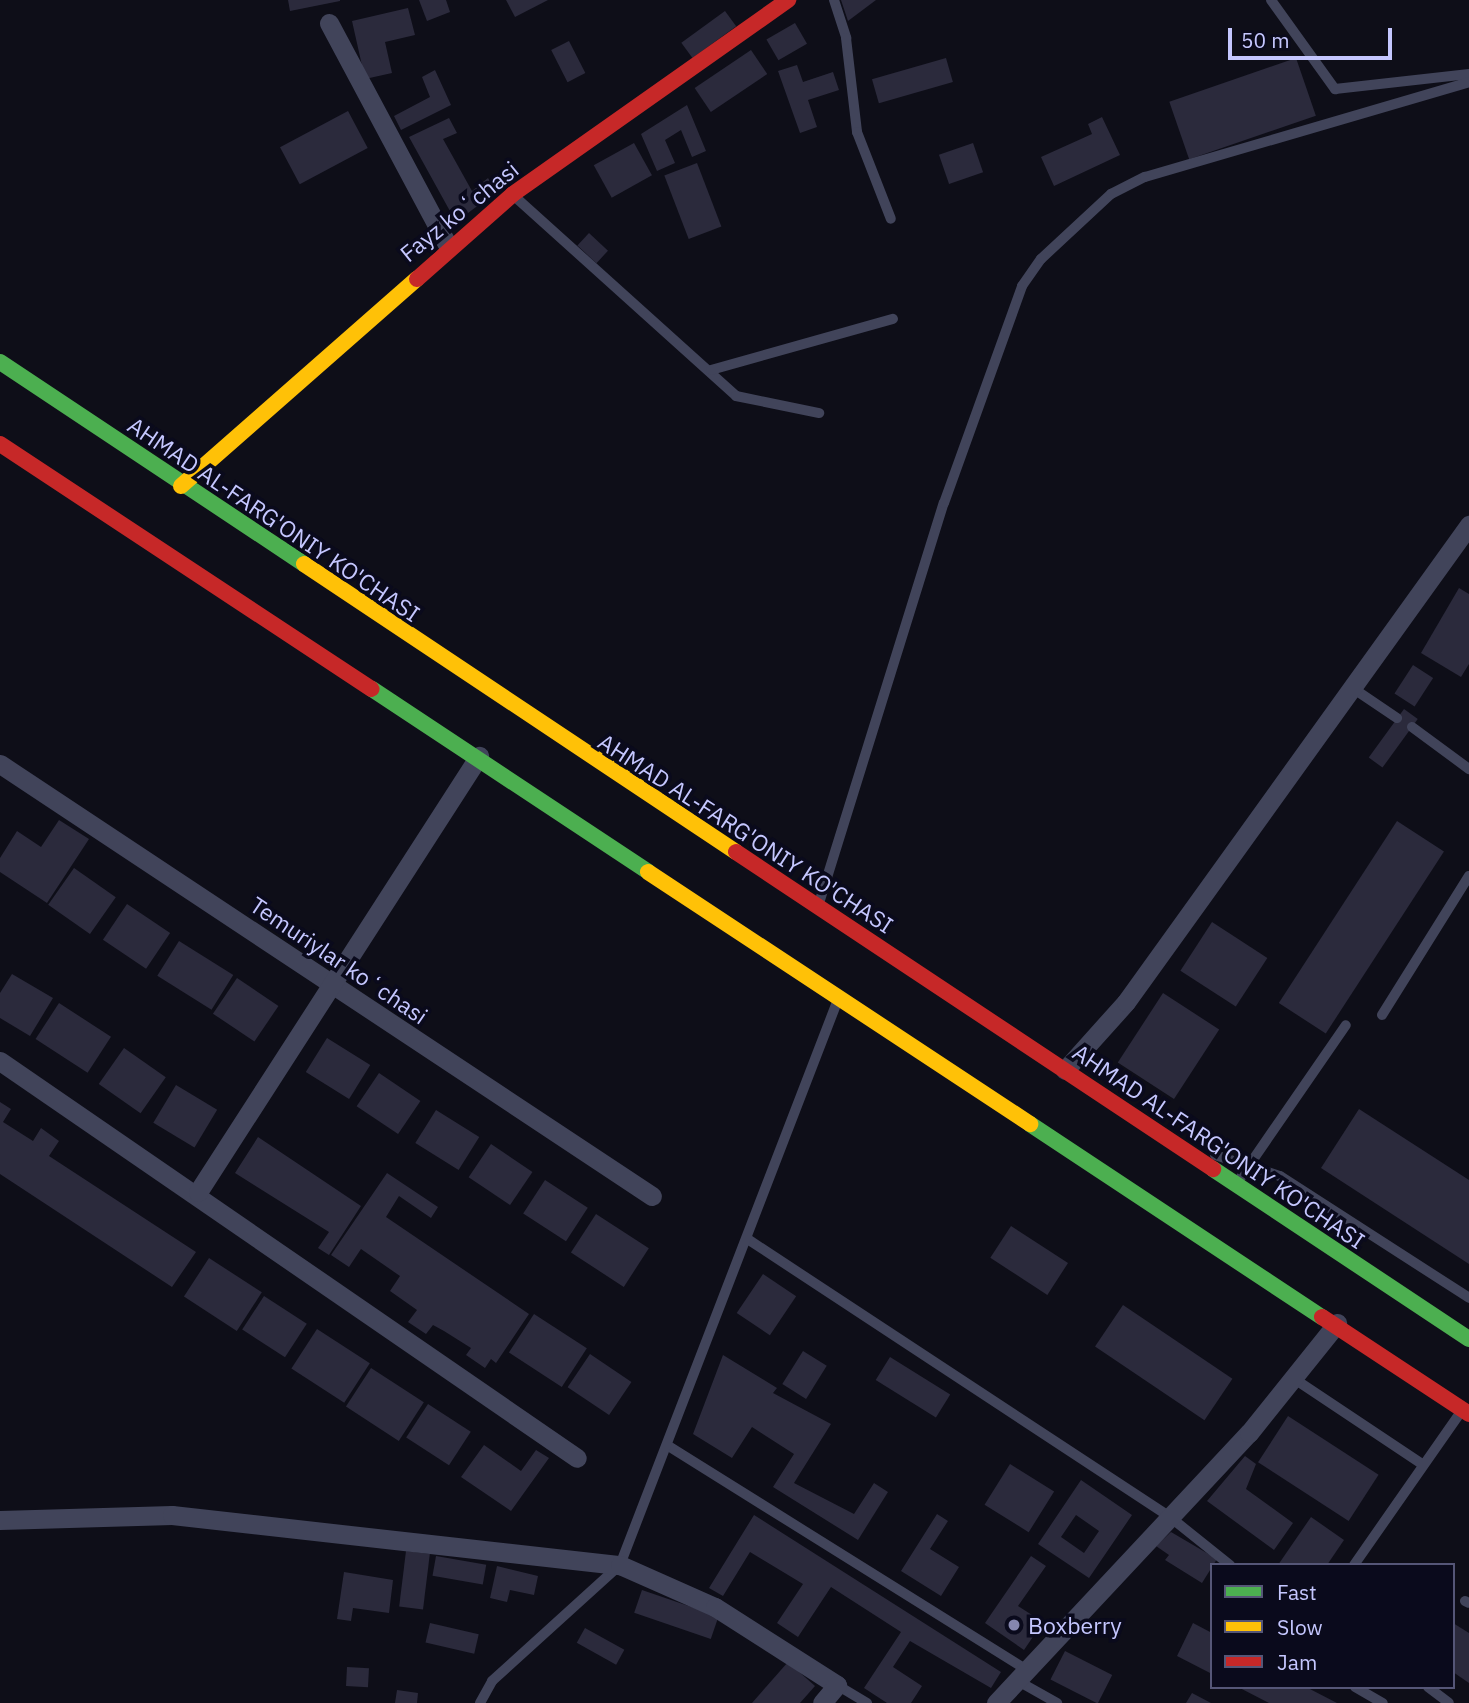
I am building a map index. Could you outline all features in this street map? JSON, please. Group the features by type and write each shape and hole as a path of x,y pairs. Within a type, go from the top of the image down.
{"main road":[{"name":"Fayz koʻchasi","path":"181,486 448,246 513,194 788,0"},
{"name":"AHMAD AL-FARG'ONIY KO'CHASI","path":"0,362 181,486 1065,1070 1194,1152 1236,1185 1469,1339"},
{"path":"0,444 1337,1322 1466,1412"}],"street":[{"path":"329,23 448,246"},
{"path":"1065,1070 1126,1002 1354,689 1469,525"},
{"path":"198,1192 478,756"},
{"name":"Temuriylar koʻchasi","path":"0,764 652,1196"},
{"path":"0,1061 198,1192 577,1458"},
{"path":"996,1703 1024,1676 1296,1380 1337,1322"},
{"path":"0,1520 172,1515 620,1565 715,1607 837,1685 822,1703"}],"lane":[{"path":"834,0 846,38 857,132 891,219"},
{"path":"1271,0 1335,89 1469,74"},
{"path":"818,907 944,503 1022,286 1041,259 1111,194 1145,177 1469,82"},
{"path":"513,194 711,370 736,396 819,414"},
{"path":"711,370 893,319"},
{"path":"1354,689 1397,718"},
{"path":"1412,727 1469,769"},
{"path":"1382,1015 1469,876"},
{"path":"480,1703 492,1681 620,1565 670,1447 840,995"},
{"path":"1236,1185 1346,1025"},
{"path":"1194,1152 1251,1163 1469,1298"},
{"path":"749,1240 1170,1517 1228,1563"},
{"path":"1296,1380 1422,1464"},
{"path":"1355,1563 1422,1464 1466,1412"},
{"path":"670,1447 1024,1676 1057,1703"},
{"path":"837,1685 867,1703"},
{"path":"1358,1689 1383,1703"},
{"path":"1430,1689 1445,1702"}],"building":[{"path":"288,0 340,0 340,1 290,11"},
{"path":"419,0 446,0 450,12 427,21"},
{"path":"506,0 548,0 515,17"},
{"path":"841,0 876,0 848,21"},
{"path":"408,8 415,35 385,42 392,73 365,79 352,21"},
{"path":"725,11 736,26 692,58 681,43"},
{"path":"795,23 807,44 778,60 766,40"},
{"path":"569,41 585,73 568,82 551,50"},
{"path":"751,50 767,74 711,112 695,88"},
{"path":"946,58 953,82 879,103 872,79"},
{"path":"1296,58 1316,116 1189,159 1169,102"},
{"path":"797,65 803,82 833,72 839,90 808,100 817,127 800,133 778,71"},
{"path":"435,70 451,105 401,130 394,116 430,97 422,77"},
{"path":"687,105 706,151 692,157 681,130 665,140 675,163 657,171 641,134"},
{"path":"348,111 368,148 300,184 280,147"},
{"path":"1102,117 1120,155 1054,186 1041,157 1092,134 1088,124"},
{"path":"449,118 457,133 443,139 472,191 488,178 496,192 456,222 409,137"},
{"path":"634,143 652,175 612,198 594,165"},
{"path":"973,143 983,172 949,184 939,155"},
{"path":"697,163 721,226 689,239 664,176"},
{"path":"589,233 608,251 596,263 577,245"},
{"path":"1459,588 1469,594 1469,664 1461,677 1421,653"},
{"path":"1413,665 1433,678 1415,707 1394,694"},
{"path":"1404,709 1418,719 1382,768 1369,758"},
{"path":"59,820 89,839 47,903 0,872 0,858 17,831 41,847"},
{"path":"1397,821 1444,851 1326,1033 1279,1003"},
{"path":"74,868 116,897 90,934 48,905"},
{"path":"127,904 170,933 146,969 103,940"},
{"path":"1212,922 1267,958 1236,1007 1180,971"},
{"path":"179,941 233,975 212,1010 157,976"},
{"path":"12,974 53,998 30,1036 0,1018 0,993"},
{"path":"237,978 278,1006 254,1042 213,1014"},
{"path":"1163,993 1219,1029 1174,1099 1118,1063"},
{"path":"59,1003 111,1037 88,1073 36,1039"},
{"path":"327,1038 370,1065 349,1099 306,1072"},
{"path":"124,1048 166,1077 141,1113 99,1084"},
{"path":"379,1073 420,1101 398,1134 357,1106"},
{"path":"176,1085 217,1110 194,1147 153,1123"},
{"path":"0,1102 11,1109 3,1122 33,1141 41,1128 59,1141 49,1156 196,1252 172,1287 0,1174"},
{"path":"1359,1109 1469,1180 1469,1264 1321,1168"},
{"path":"436,1110 479,1137 459,1170 415,1143"},
{"path":"258,1137 361,1206 329,1255 318,1248 329,1232 235,1173"},
{"path":"491,1144 532,1172 510,1205 469,1177"},
{"path":"387,1173 438,1207 431,1218 399,1196 386,1217 529,1314 496,1363 491,1359 485,1368 466,1355 471,1348 444,1331 433,1325 426,1334 408,1322 417,1310 390,1291 400,1276 361,1249 349,1267 331,1255"},
{"path":"545,1180 588,1208 566,1241 523,1214"},
{"path":"596,1214 649,1248 624,1287 571,1253"},
{"path":"1011,1226 1068,1263 1047,1295 990,1258"},
{"path":"209,1258 262,1292 237,1331 184,1297"},
{"path":"763,1274 796,1296 770,1335 737,1313"},
{"path":"264,1296 307,1324 285,1357 242,1330"},
{"path":"1123,1305 1232,1379 1204,1420 1095,1346"},
{"path":"534,1314 587,1348 562,1387 509,1353"},
{"path":"317,1329 370,1363 344,1403 291,1368"},
{"path":"803,1351 827,1366 806,1399 782,1384"},
{"path":"590,1354 631,1382 609,1415 568,1387"},
{"path":"723,1355 777,1388 773,1393 831,1424 794,1483 854,1514 874,1483 888,1492 858,1540 773,1487 794,1454 752,1427 732,1458 693,1434"},
{"path":"890,1357 950,1395 936,1418 876,1380"},
{"path":"371,1368 424,1402 399,1441 346,1407"},
{"path":"428,1404 471,1432 449,1465 406,1438"},
{"path":"1288,1416 1379,1475 1349,1521 1258,1462"},
{"path":"484,1445 521,1471 536,1450 549,1458 511,1511 461,1477"},
{"path":"1245,1456 1256,1464 1246,1489 1293,1523 1274,1550 1207,1501"},
{"path":"1010,1464 1054,1492 1029,1532 985,1505"},
{"path":"1081,1480 1132,1515 1089,1578 1038,1544","holes":["1076,1515 1099,1531 1084,1553 1061,1537"]},
{"path":"937,1514 948,1521 930,1549 959,1567 941,1596 901,1571"},
{"path":"754,1515 1001,1672 991,1688 910,1641 893,1667 922,1686 911,1703 887,1703 864,1688 901,1632 831,1587 798,1637 777,1623 803,1584 750,1552 723,1596 709,1588"},
{"path":"1311,1517 1344,1540 1328,1563 1279,1563"},
{"path":"1171,1532 1217,1559 1214,1563 1210,1563 1210,1570 1202,1583 1165,1560 1169,1555 1156,1546"},
{"path":"406,1551 430,1554 423,1610 399,1607"},
{"path":"436,1556 486,1565 483,1585 433,1576"},
{"path":"1031,1556 1046,1566 1018,1606 1043,1622 1024,1650 985,1623"},
{"path":"497,1566 538,1576 534,1595 510,1590 507,1602 490,1598"},
{"path":"344,1572 393,1580 389,1613 353,1608 351,1621 337,1619"},
{"path":"642,1590 719,1616 711,1639 634,1613"},
{"path":"430,1623 479,1634 474,1654 426,1642"},
{"path":"1193,1623 1210,1632 1210,1673 1177,1656"},
{"path":"1455,1624 1469,1633 1469,1683 1455,1673"},
{"path":"585,1628 624,1650 616,1665 577,1643"},
{"path":"1065,1651 1112,1675 1098,1703 1050,1680"},
{"path":"788,1662 815,1686 800,1703 752,1703"},
{"path":"347,1667 369,1668 368,1687 346,1686"},
{"path":"1242,1689 1310,1689 1337,1703 1269,1703"},
{"path":"397,1690 418,1693 417,1703 395,1703"},
{"path":"1192,1693 1211,1703 1186,1703"}],"traffic: fast":[{"path":"0,362 304,564"},
{"path":"372,689 648,872"},
{"path":"1030,1124 1322,1317"},
{"path":"1213,1169 1469,1339"}],"traffic: slow":[{"path":"181,486 417,279"},
{"path":"304,564 736,852"},
{"path":"648,872 1030,1124"}],"traffic: jam":[{"path":"417,279 513,194 788,0"},
{"path":"0,444 372,689"},
{"path":"736,852 1213,1169"},
{"path":"1322,1317 1469,1414"}],"place":[{"name":"Boxberry","path":"1014,1625"}]}
